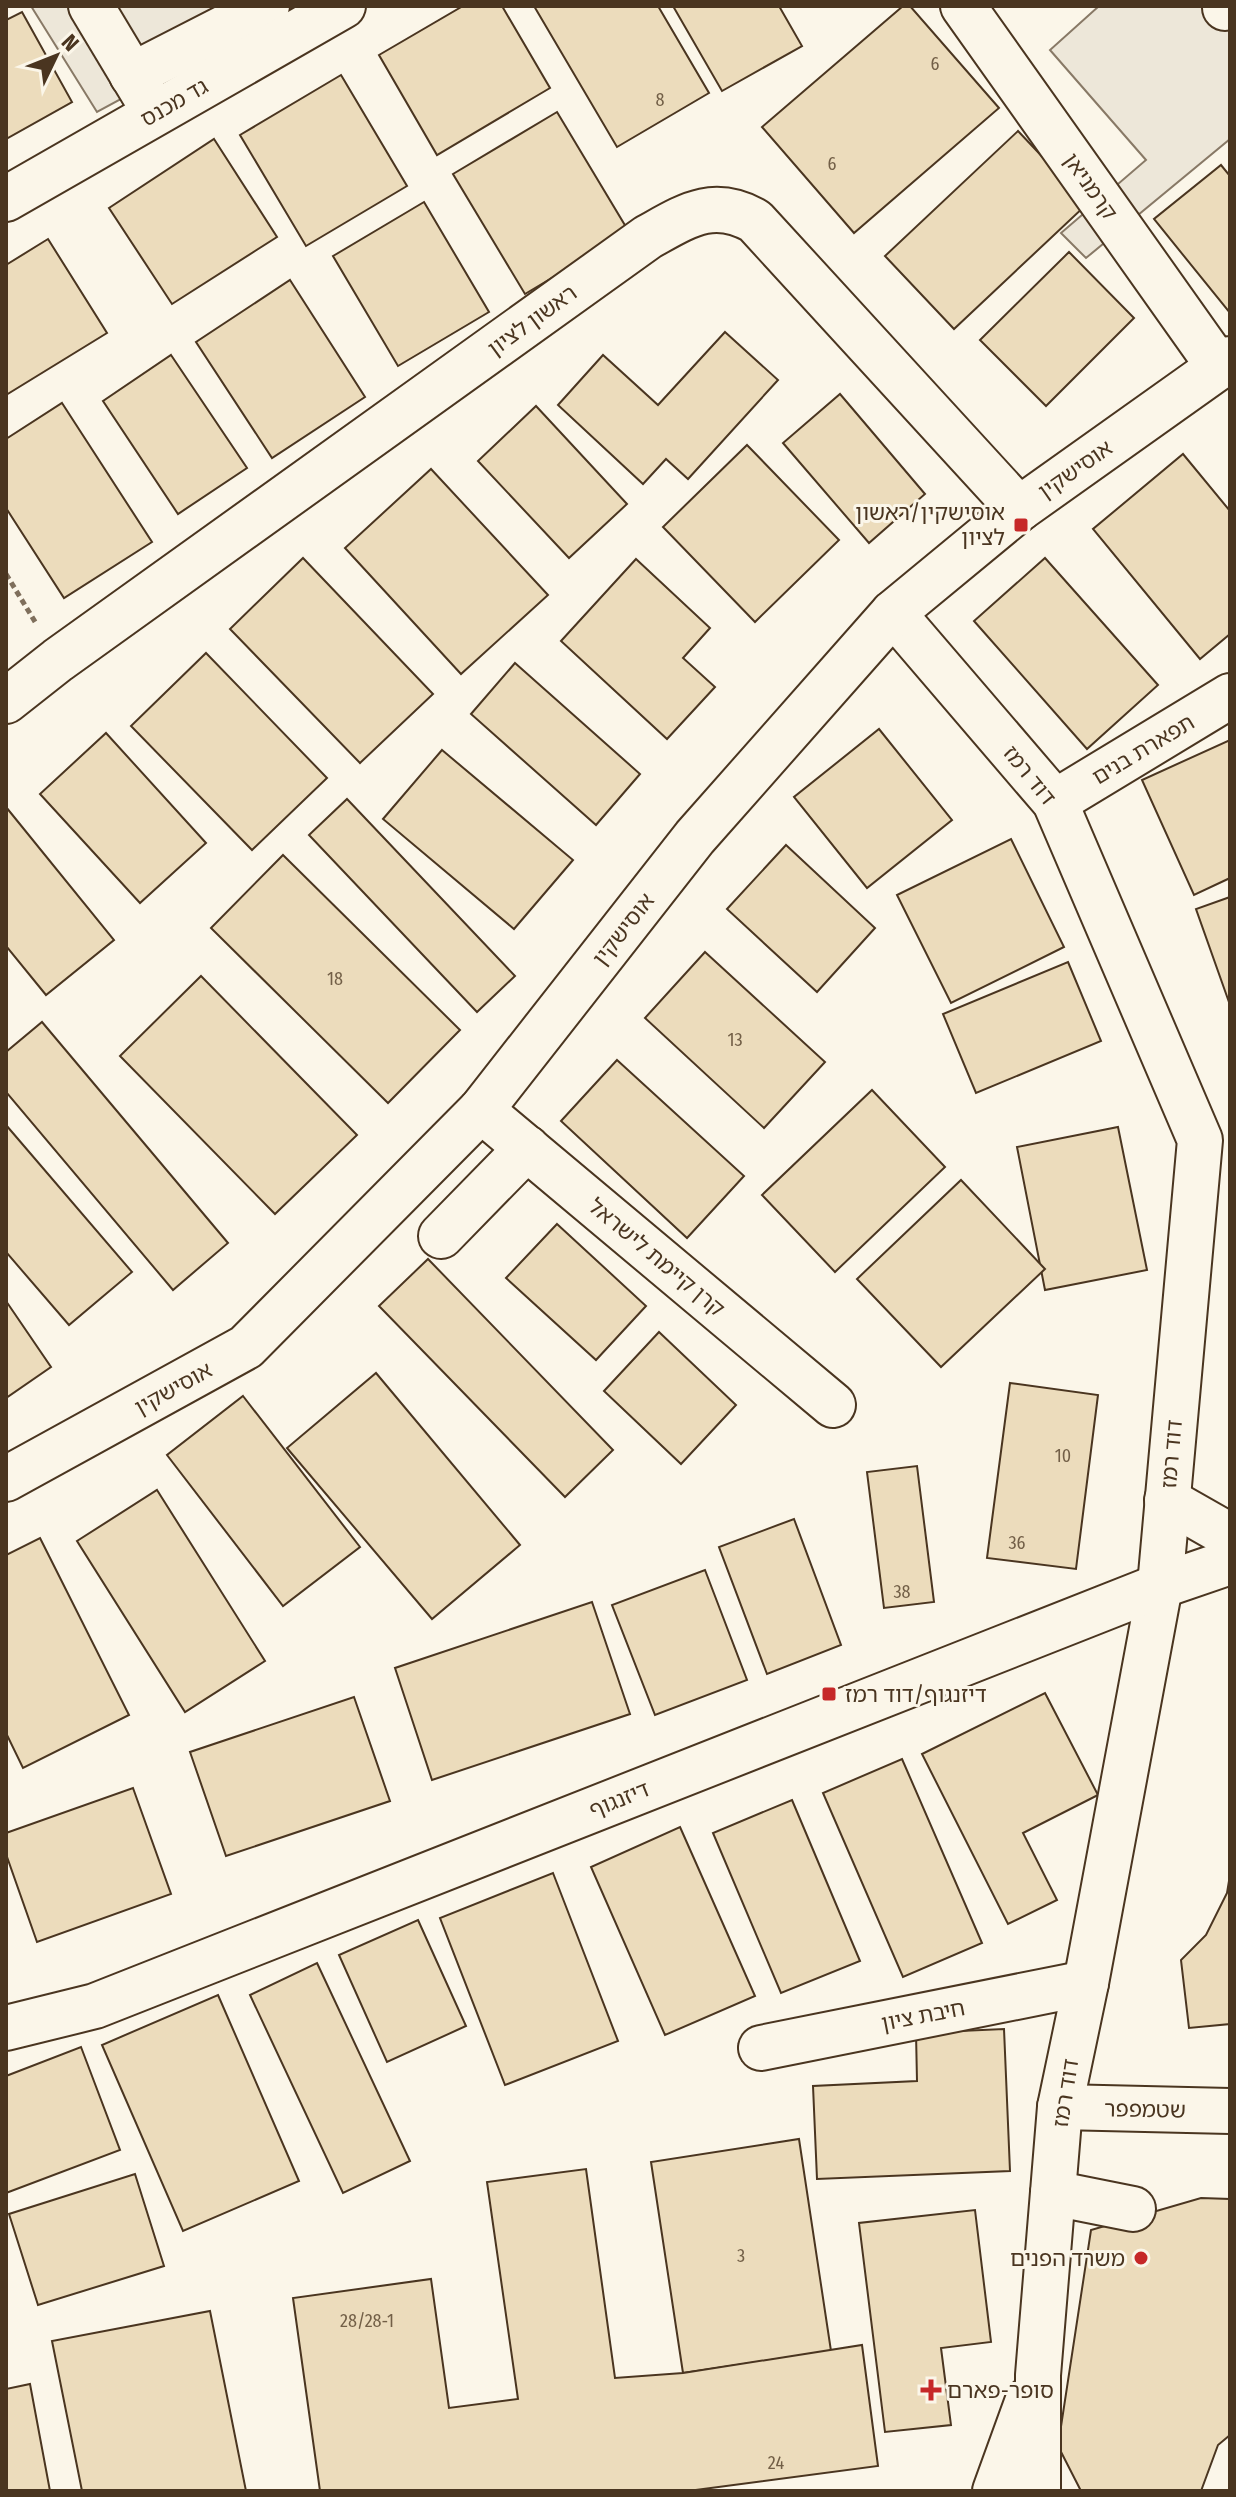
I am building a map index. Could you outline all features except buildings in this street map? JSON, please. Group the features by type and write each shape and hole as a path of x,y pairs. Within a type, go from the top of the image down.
{"street":[{"path":"91,6 156,113"},
{"name":"גד מכנס","path":"6,199 156,113 281,15 343,6"},
{"name":"קרמניאן","path":"963,6 1227,362"},
{"path":"132,75 281,15"},
{"name":"ראשון לציון","path":"6,701 58,660 648,237 683,218 710,209 735,210 755,221 1019,509"},
{"name":"אוסישקין","path":"6,1479 246,1347 481,1110 695,837 893,613 1019,509 1227,362"},
{"name":"דוד רמז","path":"893,613 1055,802 1200,1140 1160,1586 1060,2107 1038,2375 1038,2491"},
{"name":"תפארת בנים","path":"1055,802 1230,696"},
{"name":"קרן קיימת לישראל","path":"481,1110 833,1405"},
{"path":"441,1236 527,1148"},
{"path":"1167,1500 1230,1536"},
{"name":"דיזנגוף","path":"6,2028 95,2006 1160,1586 1230,1562"},
{"name":"חיבת ציון","path":"761,2048 1086,1983"},
{"name":"שטמפפר","path":"1060,2107 1230,2111"},
{"path":"1053,2193 1133,2209"},
{"name":"דוד רמז","path":"995,2491 1038,2375"}],"path":[{"path":"6,574 58,660"}],"shaded area":[{"path":"31,6 293,6 97,112"},
{"path":"1099,6 1230,6 1230,139 1086,258 1061,233 1146,160 1050,50"}],"place":[{"name":"אוסישקין/ראשון לציון","path":"1021,525"},
{"name":"דיזנגוף/דוד רמז","path":"829,1694"},
{"name":"משרד הפנים","path":"1141,2258"},
{"name":"סופר-פארם","path":"931,2390"}]}
